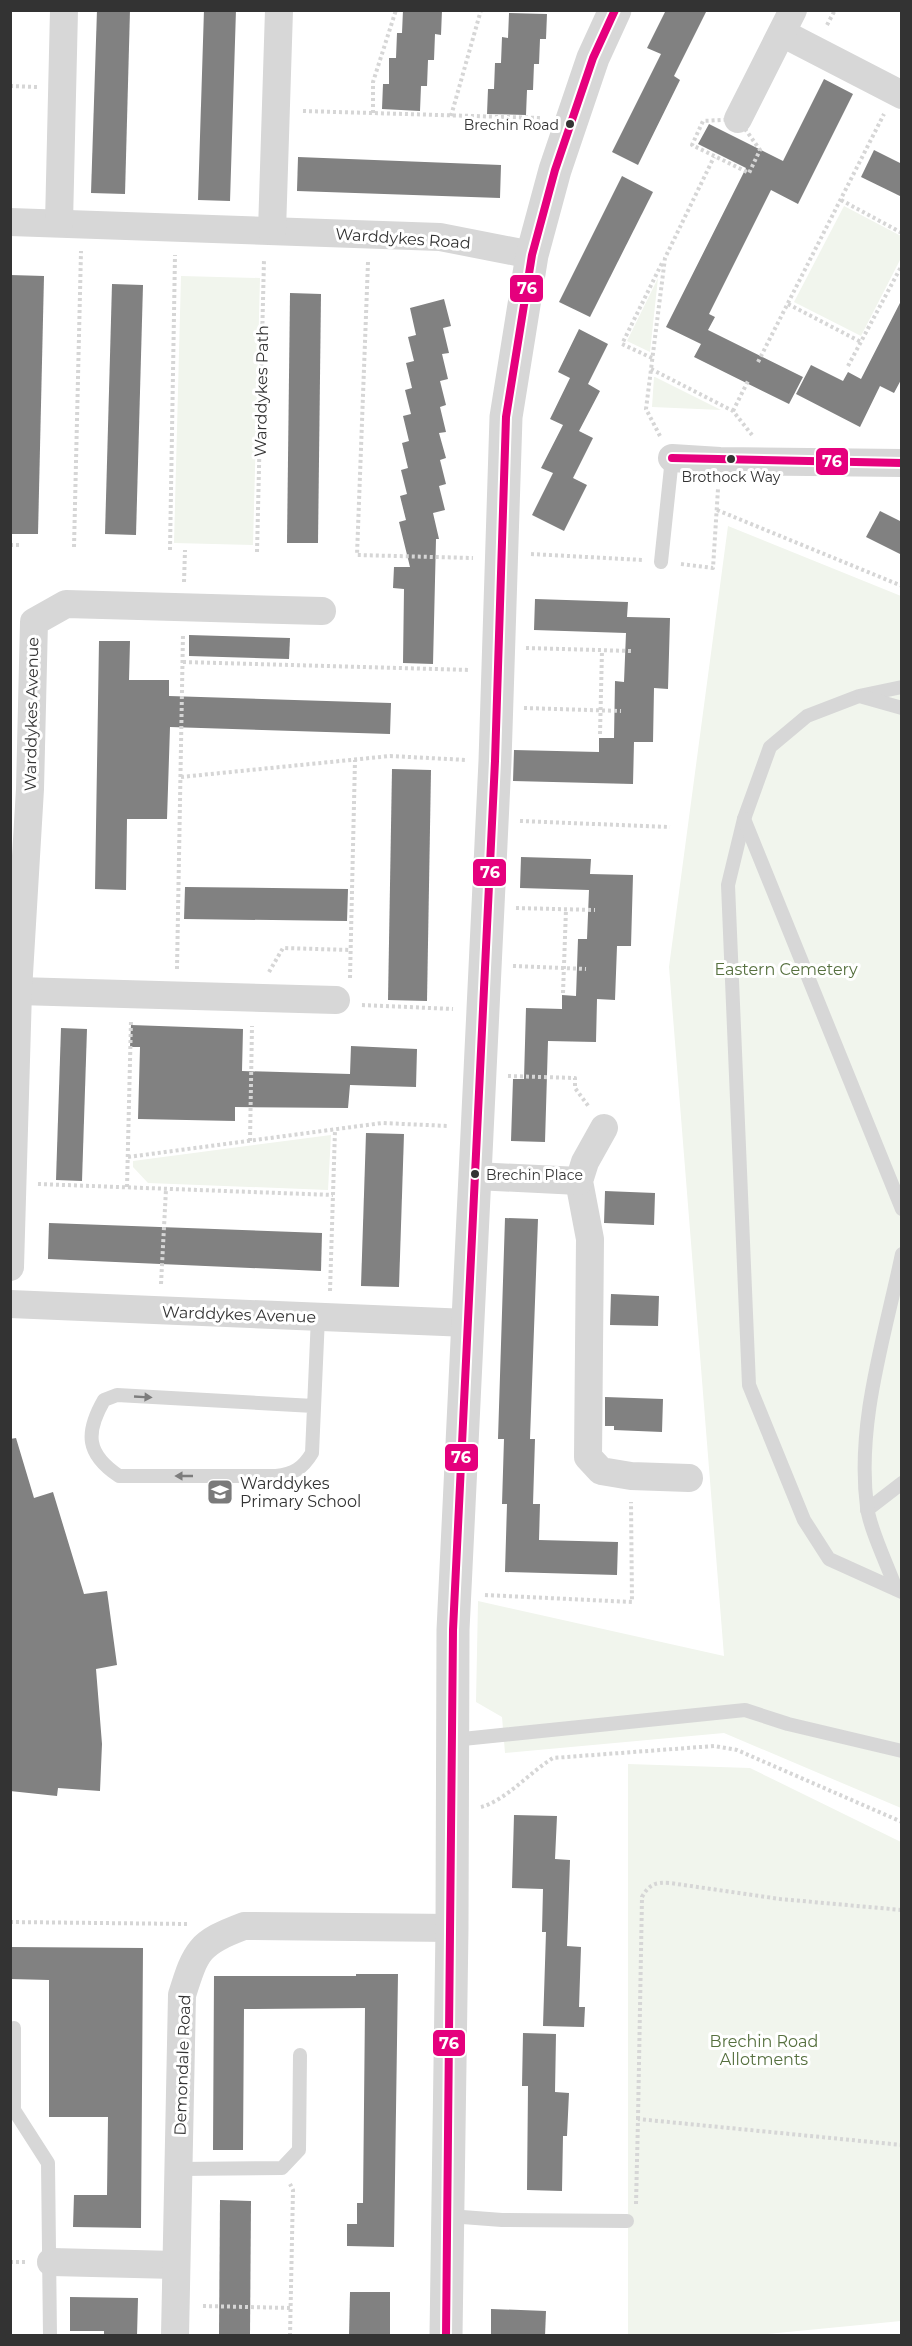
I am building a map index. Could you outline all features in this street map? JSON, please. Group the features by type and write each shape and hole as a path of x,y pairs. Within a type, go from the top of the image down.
{"street":[{"path":"64,10 70,223"},
{"path":"268,231 276,110 279,10"},
{"path":"446,2336 454,1593 495,761 506,417 532,255 555,170 572,119 593,58 615,10"},
{"path":"738,119 788,22 898,94"},
{"name":"Warddykes Road","path":"10,222 440,237 532,255"},
{"path":"672,458 772,462 902,463"},
{"name":"Warddykes Avenue","path":"10,1267 18,991 30,789 34,622 66,604 322,611"},
{"path":"18,991 349,1003"},
{"path":"604,1128 585,1162 579,1181 590,1239 588,1457 601,1471 631,1476 688,1478"},
{"path":"475,1176 579,1181"},
{"name":"Warddykes Avenue","path":"10,1304 468,1323"},
{"name":"Demondale Road","path":"175,2336 182,1995 194,1957 217,1936 244,1926 452,1928"},
{"path":"51,2262 176,2265"}],"lane":[{"path":"661,562 672,458"},
{"path":"899,1591 829,1559 804,1520 748,1385 728,885 744,819 770,747 807,716 859,696 902,687"},
{"path":"859,696 902,708"},
{"path":"744,819 902,1209"},
{"path":"899,1591 867,1510 864,1473 868,1419 902,1254"},
{"path":"314,1406 117,1395 104,1400 94,1418 91,1436 94,1450 102,1465 118,1476 289,1474 303,1467 312,1453 323,1317"},
{"path":"867,1510 902,1482"},
{"path":"453,1740 745,1710 788,1725 902,1751"},
{"path":"14,2028 14,2110 48,2163 51,2262 50,2336"},
{"path":"179,2169 282,2168 299,2150 300,2055"},
{"path":"449,2216 502,2220 627,2221"}],"path":[{"path":"373,113 373,82 396,10"},
{"path":"451,116 481,10"},
{"path":"758,362 898,94"},
{"path":"276,110 572,119"},
{"path":"652,358 622,344 714,157"},
{"path":"841,200 902,233"},
{"path":"70,223 74,547"},
{"name":"Warddykes Path","path":"257,552 268,231"},
{"path":"369,234 357,555 501,559"},
{"path":"665,258 646,409 672,458"},
{"path":"848,366 902,265"},
{"path":"170,550 175,278"},
{"path":"788,304 861,342"},
{"path":"651,369 733,411 772,462"},
{"path":"733,411 749,379"},
{"path":"717,510 902,586"},
{"path":"10,545 20,545"},
{"path":"176,996 184,607"},
{"path":"600,734 602,650"},
{"path":"183,662 498,659 602,650 632,651"},
{"path":"497,707 621,711"},
{"path":"181,777 390,756 495,761"},
{"path":"355,760 350,950 349,1005 349,1003 483,1010"},
{"path":"492,820 670,826"},
{"path":"488,907 595,910"},
{"path":"563,993 566,909"},
{"path":"250,1141 252,998 284,948 350,950"},
{"path":"485,965 586,969"},
{"path":"127,1187 131,995"},
{"path":"480,1075 575,1078 575,1088 604,1128"},
{"path":"128,1157 382,1123 478,1128"},
{"path":"323,1317 333,1195 334,1130"},
{"path":"13,1183 333,1195"},
{"path":"160,1311 166,1189"},
{"path":"454,1593 632,1602 631,1476"},
{"path":"453,1809 482,1807 495,1803 531,1772 553,1758 714,1746 737,1750 902,1822"},
{"path":"627,2221 636,2216 642,1897 646,1888 656,1882 670,1883 780,1899 902,1910"},
{"path":"10,1922 188,1924 217,1936"},
{"path":"638,2119 902,2145"},
{"path":"282,2168 293,2190 290,2336"},
{"path":"176,2306 291,2308"}],"green space":[{"path":"844,206 901,236 901,258 861,336 794,302"},
{"path":"181,276 260,278 253,545 174,543"},
{"path":"658,278 650,352 627,341"},
{"path":"655,377 721,410 652,407"},
{"name":"Eastern Cemetery","path":"728,526 901,596 901,1808 724,1733 505,1753 502,1717 476,1702 478,1601 724,1656 669,967"},
{"path":"331,1135 328,1190 148,1183 133,1167 133,1161"},
{"name":"Brechin Road Allotments","path":"628,1764 750,1768 901,1842 901,2321 757,2335 628,2336"}],"building":[{"path":"97,10 130,10 125,194 91,193"},
{"path":"204,10 236,10 230,201 198,200"},
{"path":"403,10 442,10 441,35 435,34 434,60 428,60 427,86 421,86 420,111 382,109 383,84 389,84 389,58 396,58 397,33 402,33"},
{"path":"666,10 707,10 674,76 680,80 638,165 612,152 661,54 647,48"},
{"path":"509,13 547,14 546,39 540,39 539,64 534,64 533,90 527,90 526,115 487,114 488,89 494,89 495,63 501,63 502,37 508,38"},
{"path":"824,79 853,94 798,204 771,190 709,314 715,317 708,330 803,377 789,404 694,357 701,344 666,327 746,168 698,144 709,124 783,161"},
{"path":"874,150 902,164 902,197 861,177"},
{"path":"298,157 501,165 500,198 297,191"},
{"path":"622,176 653,192 590,317 559,302"},
{"path":"10,275 44,276 38,534 10,534"},
{"path":"112,284 143,285 136,535 105,534"},
{"path":"290,293 321,294 318,543 287,543"},
{"path":"444,299 451,326 443,328 449,353 442,354 448,379 440,381 446,405 440,407 446,432 439,433 446,458 440,460 446,484 439,486 445,510 433,513 439,539 436,539 433,664 403,663 404,589 393,588 394,567 410,567 399,522 406,520 400,496 407,494 401,470 408,468 402,443 409,441 403,416 411,414 405,390 412,388 406,363 414,361 408,337 416,335 410,308"},
{"path":"902,299 902,378 894,393 880,386 860,427 796,394 811,365 843,381 848,372 861,379"},
{"path":"579,329 608,344 588,384 600,391 579,431 593,438 573,478 587,485 564,531 532,515 553,473 541,468 563,425 550,419 570,378 558,372"},
{"path":"880,511 902,522 902,555 866,537"},
{"path":"535,599 628,602 627,617 670,618 668,689 654,688 653,742 634,742 633,784 513,781 514,750 599,752 599,738 614,738 615,681 624,682 626,633 534,630"},
{"path":"189,635 290,638 289,659 189,656"},
{"path":"99,641 130,641 129,680 169,680 169,696 391,703 390,734 170,727 167,819 127,819 126,890 95,889"},
{"path":"392,769 431,770 427,1001 388,1000"},
{"path":"521,857 591,859 590,874 633,875 631,946 617,946 615,1000 597,999 596,1042 548,1041 545,1142 511,1141 513,1079 524,1079 526,1008 562,1009 562,995 576,996 578,939 587,939 589,890 520,888"},
{"path":"185,887 348,889 347,921 184,919"},
{"path":"131,1025 243,1029 242,1071 350,1074 351,1046 417,1049 416,1087 350,1085 348,1108 235,1107 235,1121 138,1119 140,1047 130,1047"},
{"path":"61,1028 87,1029 82,1181 56,1180"},
{"path":"366,1133 404,1134 399,1287 361,1286"},
{"path":"605,1191 655,1193 654,1225 604,1223"},
{"path":"505,1218 538,1219 530,1439 535,1439 533,1504 540,1504 539,1540 618,1542 617,1575 505,1572 507,1504 502,1504 504,1439 498,1439"},
{"path":"49,1223 322,1233 321,1271 48,1259"},
{"path":"611,1294 659,1296 658,1326 610,1325"},
{"path":"605,1397 663,1399 662,1432 614,1430 614,1426 605,1426"},
{"path":"16,1438 34,1498 53,1492 84,1594 107,1591 117,1665 96,1669 102,1744 100,1791 58,1788 57,1796 10,1791 10,1439"},
{"path":"514,1815 557,1816 555,1859 570,1860 567,1946 581,1947 579,2007 585,2007 584,2027 543,2026 546,1932 542,1932 543,1889 512,1888"},
{"path":"10,1947 143,1948 141,2228 73,2227 74,2195 107,2195 108,2117 49,2117 49,1980 10,1979"},
{"path":"356,1974 398,1974 394,2247 347,2246 347,2224 357,2224 357,2203 363,2203 365,2008 244,2009 243,2150 213,2150 214,1976 356,1976"},
{"path":"523,2033 556,2034 555,2092 569,2093 567,2136 563,2136 562,2191 527,2190 528,2086 522,2086"},
{"path":"220,2200 251,2201 250,2336 219,2336"},
{"path":"350,2292 390,2292 390,2336 349,2336"},
{"path":"70,2297 138,2298 137,2336 104,2336 104,2331 70,2331"},
{"path":"491,2309 546,2311 545,2336 491,2336"}],"transit line":[{"name":"76","path":"446,2336 453,1630 495,761 506,417 532,255 555,170 593,58 615,10"},
{"name":"76","path":"672,458 902,463"}],"place":[{"name":"Brechin Road","path":"570,124"},
{"name":"Brothock Way","path":"731,459"},
{"name":"Brechin Place","path":"475,1174"},
{"name":"Warddykes Primary School","path":"220,1492"}]}
